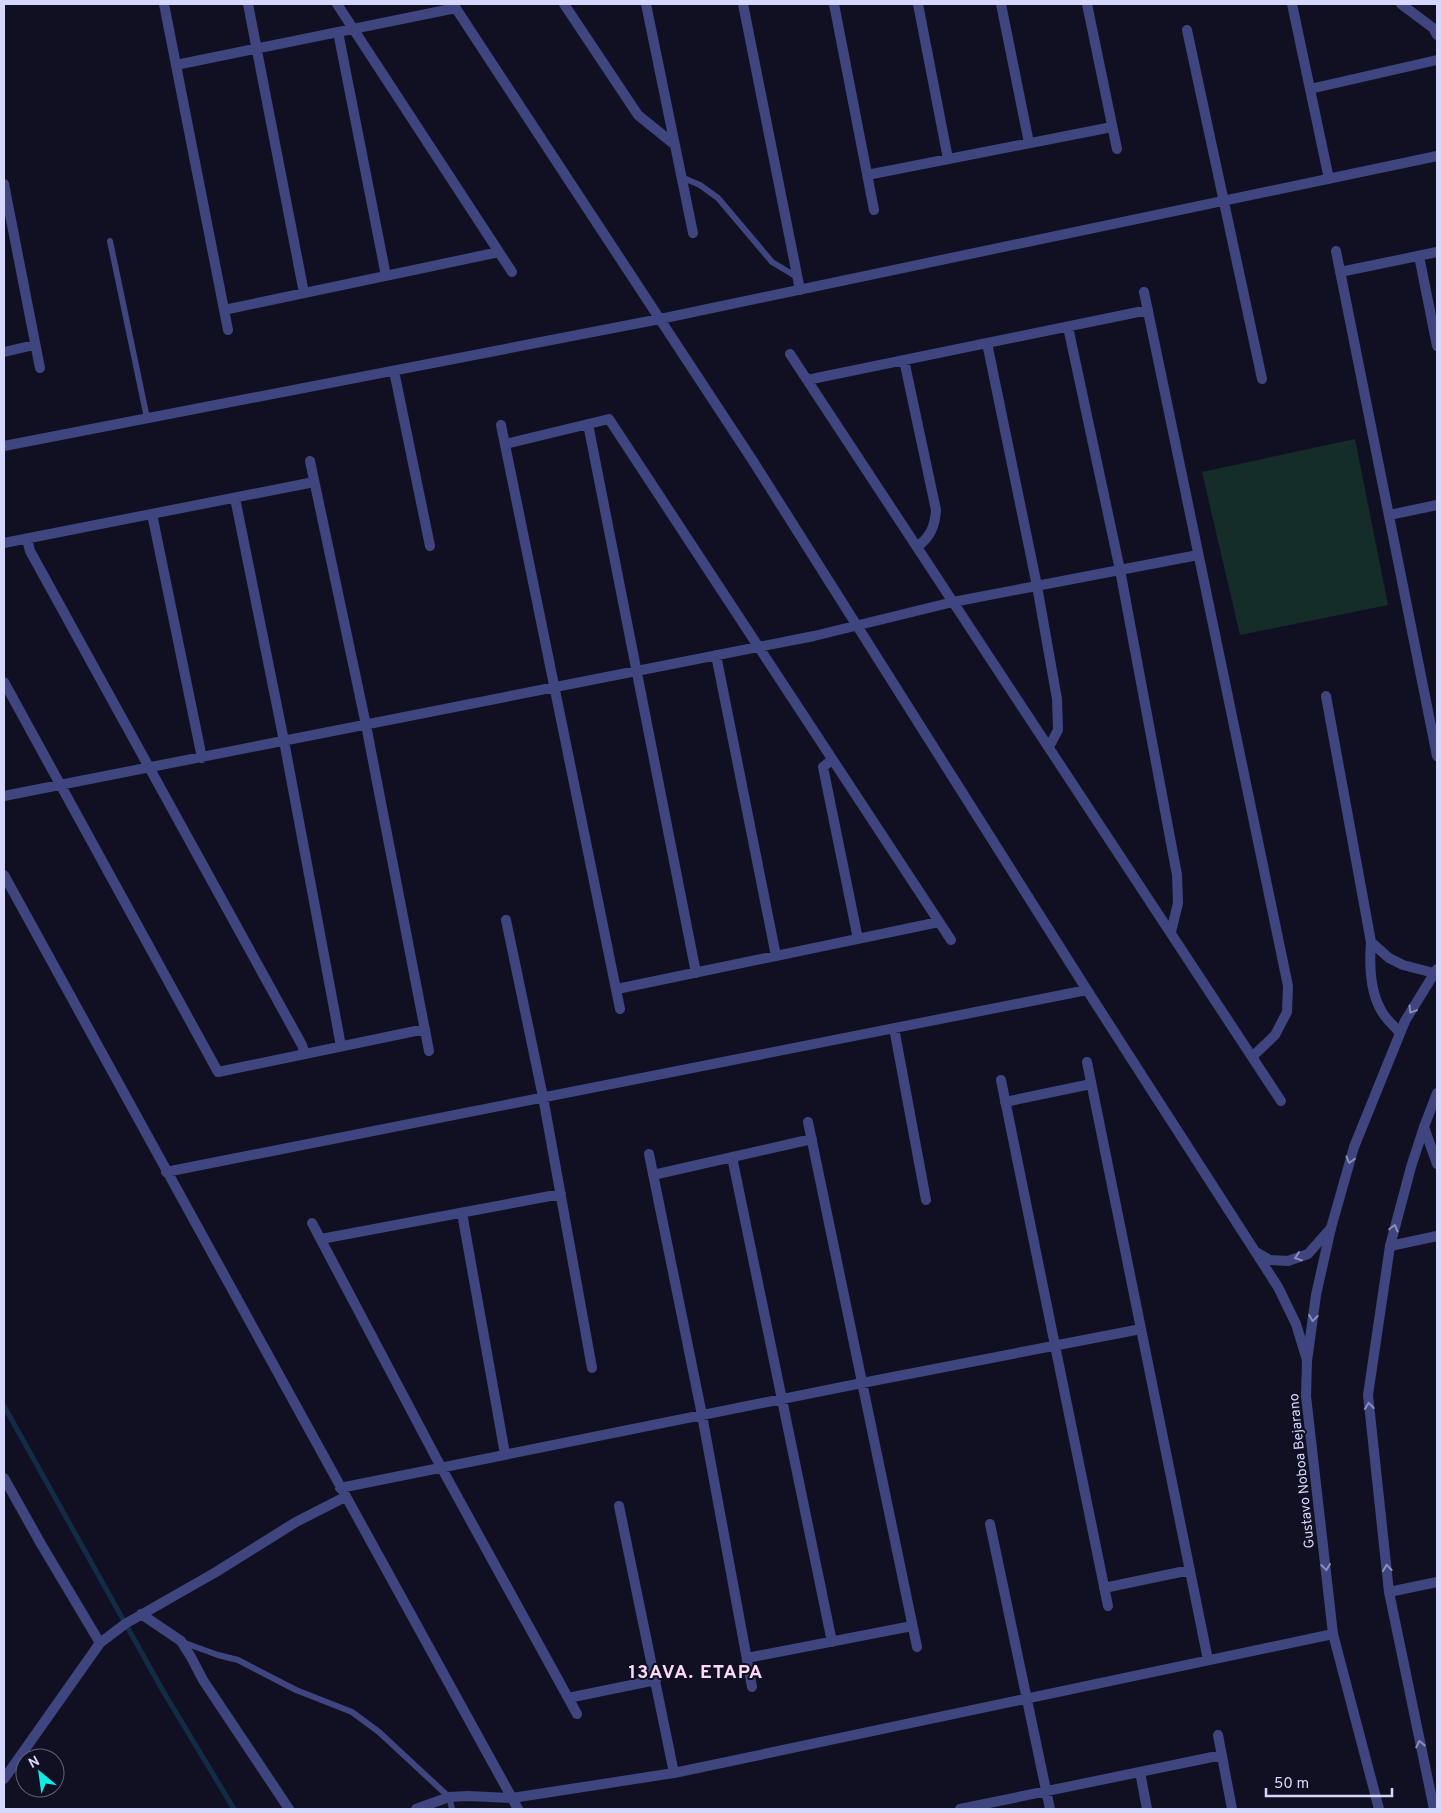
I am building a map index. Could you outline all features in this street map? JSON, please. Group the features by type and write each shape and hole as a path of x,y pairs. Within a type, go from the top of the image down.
{"street":[{"path":"164,4 228,330"},
{"path":"248,4 304,293"},
{"path":"337,4 512,272"},
{"path":"564,4 638,115 675,145"},
{"path":"646,4 693,232"},
{"path":"743,4 800,290"},
{"path":"834,4 874,210"},
{"path":"918,4 948,159"},
{"path":"1001,4 1029,143"},
{"path":"1087,4 1117,149"},
{"path":"1292,4 1329,179"},
{"path":"1401,4 1433,28 1437,35"},
{"path":"176,65 455,6 753,461 1255,1252 1281,1294 1296,1324 1308,1361"},
{"path":"1187,30 1262,380"},
{"path":"338,32 386,276"},
{"path":"1310,89 1437,60"},
{"path":"867,175 1112,127"},
{"path":"4,446 660,319 1437,156"},
{"path":"4,184 34,346 40,368"},
{"path":"1336,251 1437,756"},
{"path":"224,310 499,252"},
{"path":"1340,272 1437,252"},
{"path":"1419,256 1437,346"},
{"path":"1144,292 1288,986 1287,1012 1275,1034 1252,1056"},
{"path":"807,380 1148,310"},
{"path":"1068,327 1120,570 1177,875 1178,903 1171,932"},
{"path":"987,343 1037,586 1057,700 1058,730 1049,747"},
{"path":"4,352 34,346"},
{"path":"790,354 1281,1101"},
{"path":"904,360 936,510 933,529 929,536 917,547"},
{"path":"394,370 430,546"},
{"path":"505,444 609,419 951,940"},
{"path":"588,424 696,973"},
{"path":"501,425 620,1009"},
{"path":"310,461 366,725 429,1051"},
{"path":"4,544 314,482"},
{"path":"235,498 284,741 341,1046"},
{"path":"1389,515 1437,505"},
{"path":"152,514 202,758"},
{"path":"27,539 30,551 297,1036 305,1054"},
{"path":"4,796 814,636 857,624 954,602 1198,555"},
{"path":"716,655 776,956"},
{"path":"4,682 218,1072 425,1029"},
{"path":"1326,696 1371,942 1370,964 1377,1002 1384,1016 1400,1033"},
{"path":"832,760 823,767 858,939"},
{"path":"4,875 518,1809"},
{"path":"506,920 543,1097 592,1368"},
{"path":"616,989 939,922"},
{"path":"1371,942 1389,958 1403,965 1436,971"},
{"name":"Gustavo Noboa Bejarano","path":"1379,1809 1333,1634 1306,1396 1308,1361 1316,1295 1331,1228 1354,1147 1406,1020 1436,971"},
{"path":"166,1172 1088,990"},
{"path":"894,1028 926,1200"},
{"path":"1087,1062 1208,1660"},
{"path":"1000,1080 1108,1606"},
{"path":"1005,1102 1091,1084"},
{"path":"1434,1809 1389,1592 1368,1395 1390,1246 1424,1127 1437,1093"},
{"path":"808,1122 917,1647"},
{"path":"1424,1127 1437,1164"},
{"path":"653,1175 812,1139"},
{"path":"649,1154 702,1415 752,1687"},
{"path":"732,1157 832,1642"},
{"path":"321,1239 561,1194"},
{"path":"462,1212 505,1454"},
{"path":"312,1222 442,1467 577,1714"},
{"path":"1255,1252 1270,1260 1288,1261 1295,1259 1308,1254 1331,1228"},
{"path":"1390,1246 1437,1236"},
{"path":"4,1779 100,1643 121,1626 216,1572 343,1492 442,1467 505,1454 862,1382 1141,1329"},
{"path":"4,1478 100,1643"},
{"path":"619,1506 674,1772"},
{"path":"990,1524 1050,1809"},
{"path":"1104,1588 1190,1570"},
{"path":"1389,1592 1437,1582"},
{"path":"141,1614 181,1641 203,1680 289,1809"},
{"path":"747,1658 912,1626"},
{"path":"416,1809 449,1797 512,1798 674,1772 1333,1634"},
{"path":"568,1698 656,1680"},
{"path":"1218,1735 1232,1809"},
{"path":"960,1809 1222,1755"},
{"path":"1140,1772 1147,1809"}],"lane":[{"path":"681,177 700,185 718,198 772,262 797,277"},
{"path":"110,241 147,418"},
{"path":"181,1641 218,1655 238,1660 296,1690 352,1712 379,1732 449,1797 452,1809"}],"green space":[{"path":"1355,439 1388,605 1240,635 1202,472"}],"waterway":[{"path":"4,1406 163,1691 234,1809"}],"district":[{"name":"13AVA. ETAPA","path":"696,1671"}]}
